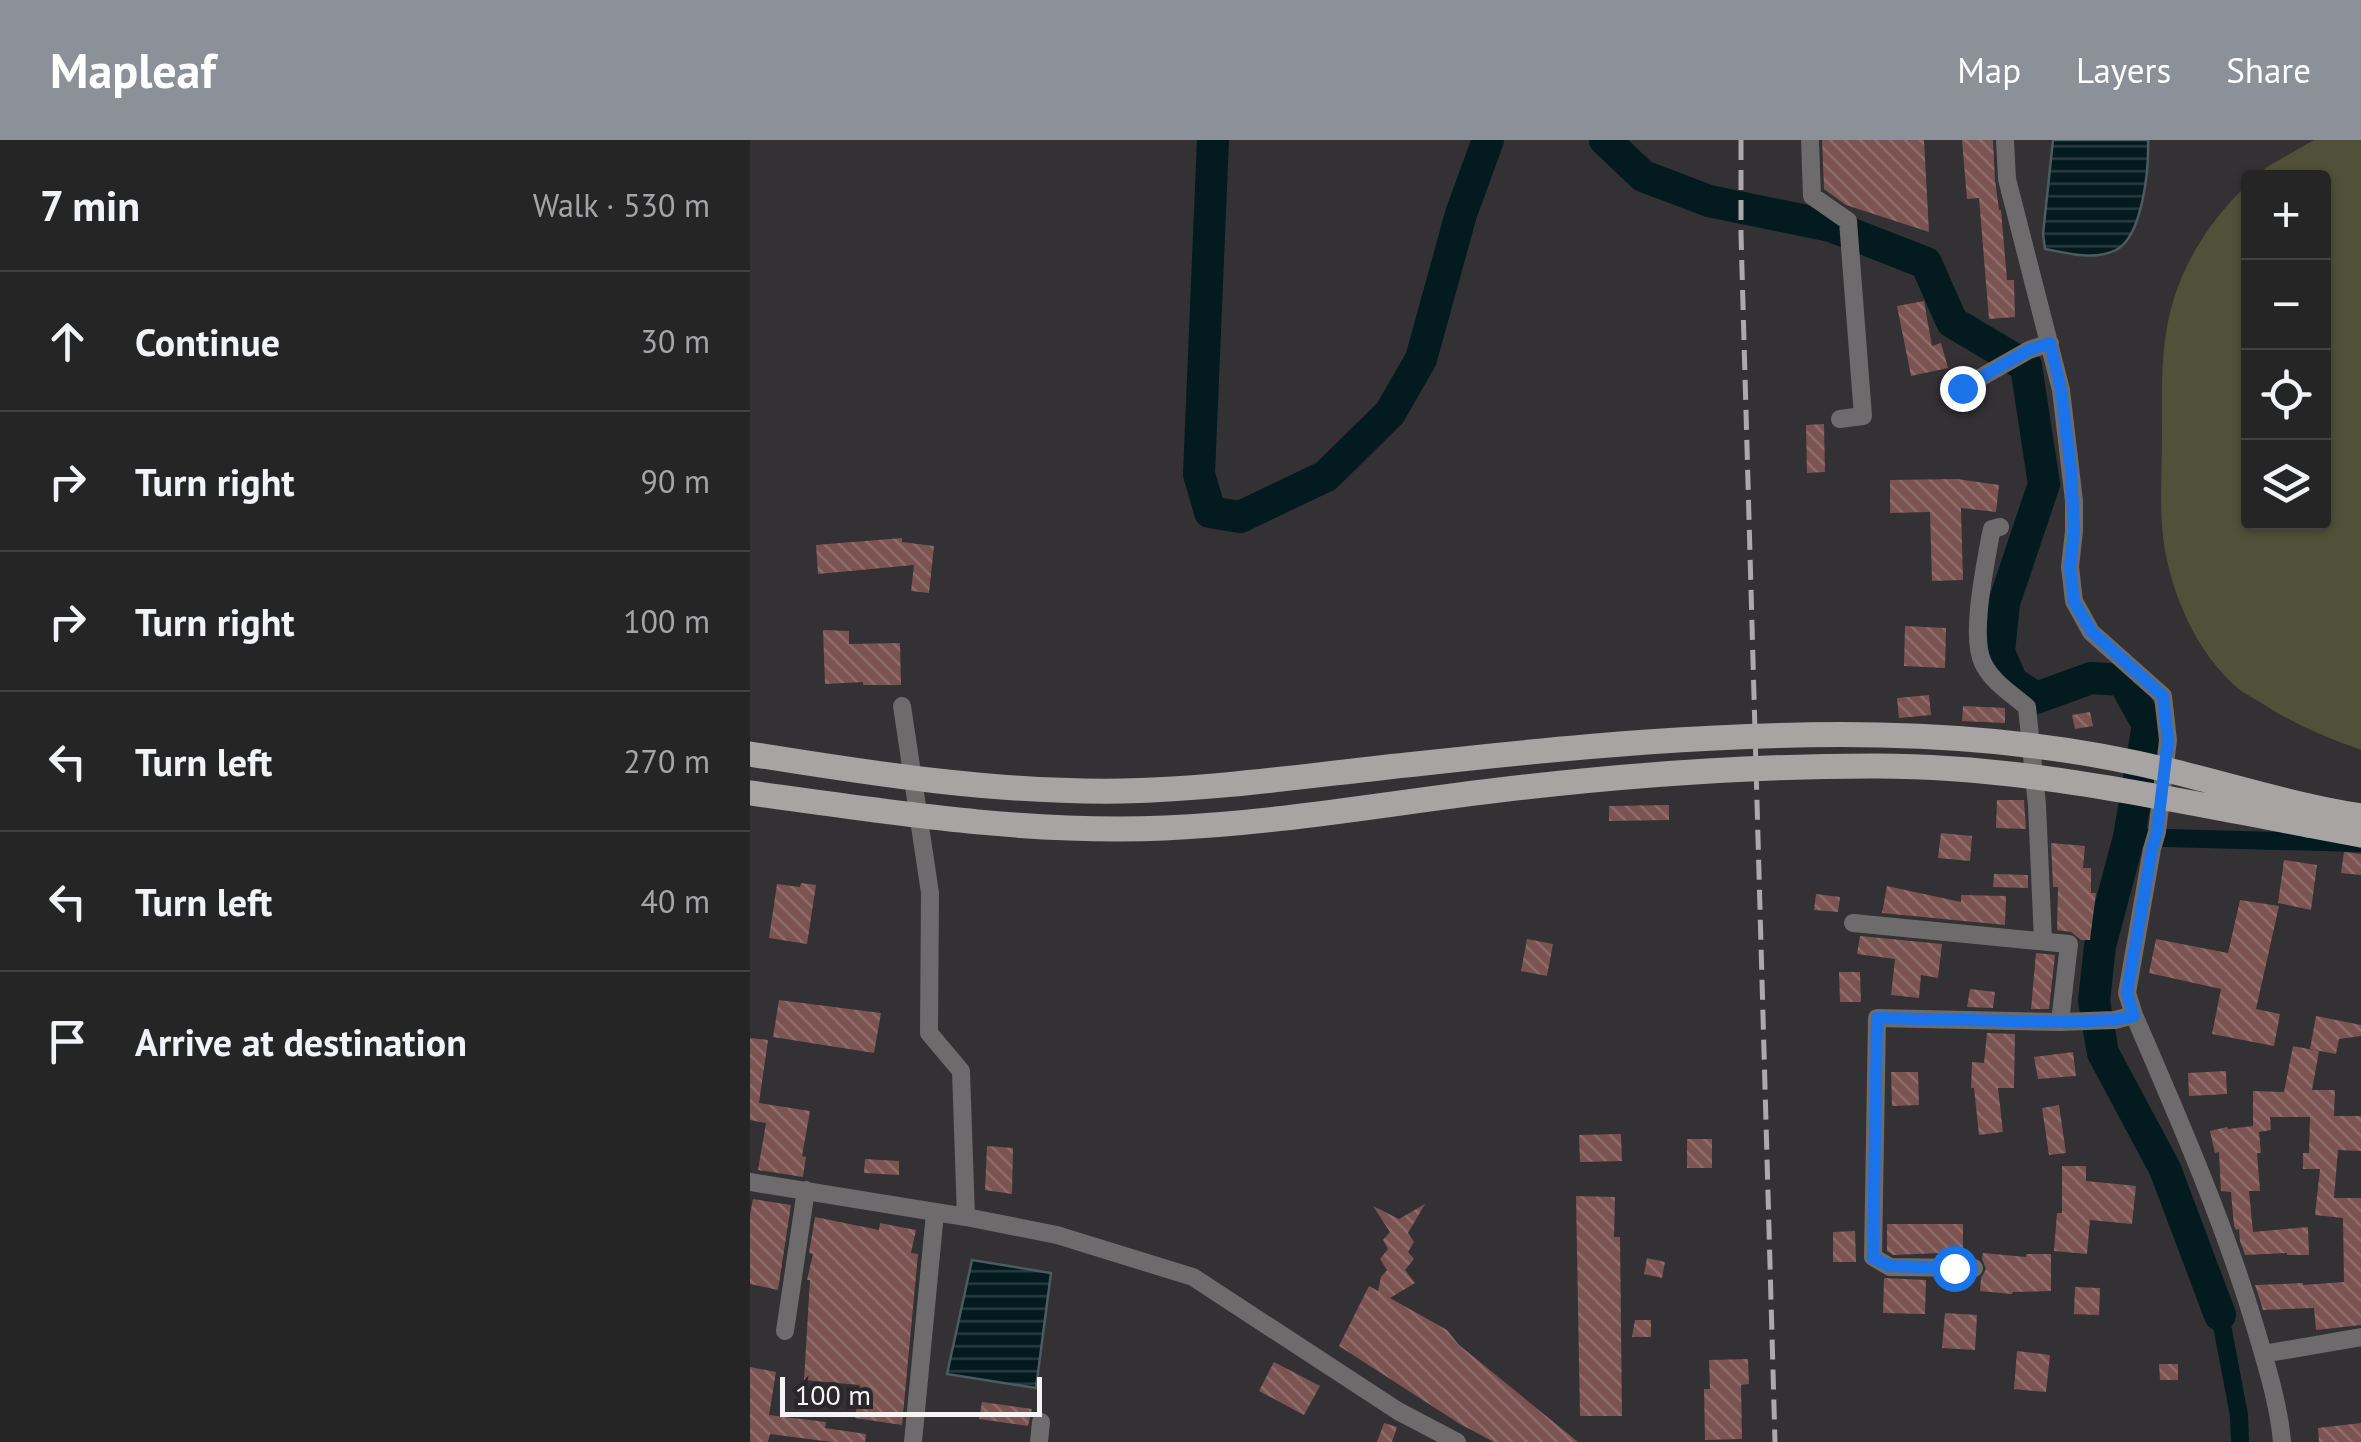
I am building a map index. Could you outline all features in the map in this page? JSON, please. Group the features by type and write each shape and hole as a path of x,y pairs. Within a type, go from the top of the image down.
{"main road":[{"path":"750,754 948,784 1126,791 1225,785 1522,752 1717,738 1961,738 2064,749 2168,770 2311,808 2361,816"},
{"path":"750,793 998,825 1113,830 1224,824 1527,786 1715,769 1876,766 2059,779 2361,835"}],"street":[{"path":"1810,140 1812,196 1848,221 1863,416 1840,419"},
{"path":"2005,140 2008,179 2061,390 2072,486 2074,531 2070,567 2074,602 2092,632 2163,696 2168,740 2127,993 2219,1218 2263,1354 2282,1442"},
{"path":"1962,388 2050,343"},
{"path":"2000,527 1992,529 1987,554 1978,642 1982,662 1996,682 2027,707 2037,805 2043,941"},
{"path":"902,706 930,893 929,1033 961,1070 966,1217"},
{"path":"1852,923 2069,944 2069,1022"},
{"path":"1974,1268 1890,1266 1873,1258 1877,1018 2069,1022 2134,1016"},
{"path":"750,1182 1057,1235 1193,1277 1398,1412 1457,1442"},
{"path":"786,1331 806,1190"},
{"path":"914,1442 935,1213"},
{"path":"2263,1354 2361,1338"},
{"path":"1039,1442 1041,1422"}],"green space":[{"path":"2314,140 2361,140 2361,750 2284,716 2239,689 2218,669 2184,612 2165,547 2162,383 2169,315 2195,251 2241,191 2241,530 2331,530 2331,170 2264,170"}],"water":[{"path":"2053,140 2148,140 2138,216 2133,231 2116,250 2090,256 2045,249 2043,234"},
{"path":"972,1260 1051,1273 1036,1388 947,1374"}],"building":[{"path":"1822,140 1924,140 1929,232 1846,205 1824,189"},
{"path":"1962,140 1993,140 2007,280 2014,280 2015,317 1989,319 1979,198 1967,199"},
{"path":"1924,301 1932,346 1941,343 1948,368 1911,376 1897,306"},
{"path":"1824,424 1825,472 1807,473 1806,425"},
{"path":"1957,479 1999,485 1996,512 1961,508 1963,580 1932,581 1930,512 1890,513 1890,480"},
{"path":"902,538 902,542 934,546 929,593 911,591 914,565 818,574 816,545"},
{"path":"1905,626 1946,628 1945,668 1904,666"},
{"path":"823,630 849,631 849,644 900,643 901,685 825,684"},
{"path":"1929,695 1931,715 1899,718 1897,698"},
{"path":"1963,706 2005,708 2005,723 1962,721"},
{"path":"2090,712 2093,726 2075,729 2072,715"},
{"path":"1997,800 2024,800 2026,829 1996,828"},
{"path":"1669,805 1669,820 1609,821 1609,806"},
{"path":"1941,833 1972,836 1970,861 1938,858"},
{"path":"2051,843 2085,846 2083,868 2091,868 2091,893 2096,893 2090,940 2057,930 2058,887 2053,887"},
{"path":"2344,852 2361,854 2361,875 2341,873"},
{"path":"2284,860 2317,865 2311,910 2278,903"},
{"path":"1994,874 2028,875 2028,888 1993,887"},
{"path":"801,883 816,885 807,944 769,938 777,884 800,887"},
{"path":"1887,886 1961,902 1961,895 2006,896 2005,925 1882,913"},
{"path":"1816,894 1840,897 1838,912 1814,910"},
{"path":"2240,900 2279,906 2256,1009 2280,1014 2274,1046 2212,1034 2221,989 2149,973 2156,939 2228,953"},
{"path":"1860,936 1942,944 1938,978 1921,975 1919,998 1891,995 1895,959 1857,954"},
{"path":"1527,939 1553,944 1547,976 1521,971"},
{"path":"2036,953 2055,955 2049,1009 2031,1009"},
{"path":"1839,972 1860,972 1861,1002 1840,1002"},
{"path":"1970,989 1995,992 1993,1008 1967,1007"},
{"path":"779,1000 881,1013 874,1053 773,1037"},
{"path":"2316,1016 2361,1025 2361,1036 2339,1039 2336,1054 2310,1049"},
{"path":"1987,1033 2015,1034 2014,1088 1998,1088 2003,1132 1979,1135 1971,1088 1972,1062 1984,1063"},
{"path":"750,1038 768,1040 759,1103 810,1111 802,1156 806,1157 803,1177 758,1170 766,1123 750,1120"},
{"path":"2293,1046 2319,1051 2312,1090 2335,1090 2334,1116 2361,1116 2361,1151 2338,1150 2334,1198 2361,1198 2361,1325 2316,1330 2314,1308 2263,1310 2255,1285 2344,1282 2343,1218 2315,1215 2320,1169 2303,1169 2303,1153 2309,1153 2310,1117 2270,1117 2271,1130 2259,1132 2260,1191 2249,1191 2253,1232 2308,1227 2309,1255 2245,1255 2239,1229 2234,1226 2231,1192 2221,1191 2219,1152 2215,1153 2210,1131 2253,1126 2253,1091 2284,1092"},
{"path":"2073,1052 2076,1076 2038,1079 2034,1057"},
{"path":"2226,1071 2227,1094 2189,1096 2188,1073"},
{"path":"1891,1072 1918,1072 1919,1105 1892,1106"},
{"path":"2059,1105 2066,1153 2049,1155 2042,1108"},
{"path":"1621,1134 1622,1161 1580,1162 1579,1135"},
{"path":"1687,1139 1712,1139 1712,1168 1687,1168"},
{"path":"987,1146 1013,1148 1012,1194 985,1190"},
{"path":"865,1159 899,1161 899,1175 864,1173"},
{"path":"2062,1166 2086,1166 2086,1181 2136,1186 2132,1224 2090,1220 2087,1254 2054,1251 2057,1213 2062,1213"},
{"path":"1576,1196 1615,1197 1614,1237 1620,1237 1622,1416 1580,1416"},
{"path":"753,1199 791,1205 778,1290 750,1284"},
{"path":"1425,1204 1408,1233 1414,1242 1408,1252 1414,1259 1405,1270 1415,1283 1390,1298 1447,1330 1459,1345 1578,1442 1494,1442 1339,1346 1369,1286 1378,1291 1387,1270 1380,1259 1388,1249 1383,1240 1390,1232 1373,1206 1399,1219"},
{"path":"815,1217 879,1230 880,1223 916,1230 911,1253 918,1254 902,1425 855,1418 860,1385 804,1380 807,1280"},
{"path":"1887,1224 1963,1224 1963,1252 1893,1255 1887,1251"},
{"path":"1855,1231 1856,1262 1833,1262 1833,1232"},
{"path":"1983,1253 2026,1257 2051,1254 2051,1291 1980,1291 1986,1269"},
{"path":"1647,1258 1665,1262 1662,1278 1644,1274"},
{"path":"1884,1278 1926,1280 1925,1314 1883,1313"},
{"path":"2075,1287 2100,1288 2099,1315 2074,1314"},
{"path":"1945,1313 1977,1315 1975,1350 1942,1348"},
{"path":"1635,1320 1651,1320 1651,1337 1632,1337"},
{"path":"2017,1351 2050,1355 2046,1392 2014,1389"},
{"path":"1748,1359 1749,1384 1741,1385 1742,1439 1705,1440 1704,1389 1710,1389 1709,1360"},
{"path":"1274,1362 1320,1386 1304,1415 1259,1391"},
{"path":"2159,1364 2178,1364 2178,1380 2160,1380"},
{"path":"750,1367 776,1372 769,1415 826,1422 825,1428 866,1434 865,1442 770,1434 768,1442 750,1442"},
{"path":"982,1402 1032,1409 1028,1426 979,1419"},
{"path":"1384,1423 1397,1427 1392,1442 1377,1442"},
{"path":"2361,1423 2361,1442 2319,1442 2318,1428"}],"waterway":[{"path":"1213,140 1199,474 1210,512 1240,517 1326,476 1390,413 1421,359 1461,214 1488,140"},
{"path":"1605,140 1643,176 1709,201 1831,226 1926,263 1952,322 2026,366 2044,484 2004,603 1999,652 2012,682 2036,698 2091,678 2123,680 2148,725 2129,837 2100,946 2094,1001 2103,1053 2165,1169 2220,1315"},
{"path":"2129,837 2358,843"},
{"path":"2220,1315 2239,1415 2240,1442"}],"railway":[{"path":"1741,140 1775,1442"}],"route":[{"path":"1954,1268 1890,1266 1873,1258 1877,1018 2060,1022 2134,1016 2127,993 2157,832 2168,740 2163,696 2092,632 2074,602 2070,567 2074,501 2061,390 2050,343 2029,350 1962,388"}]}
